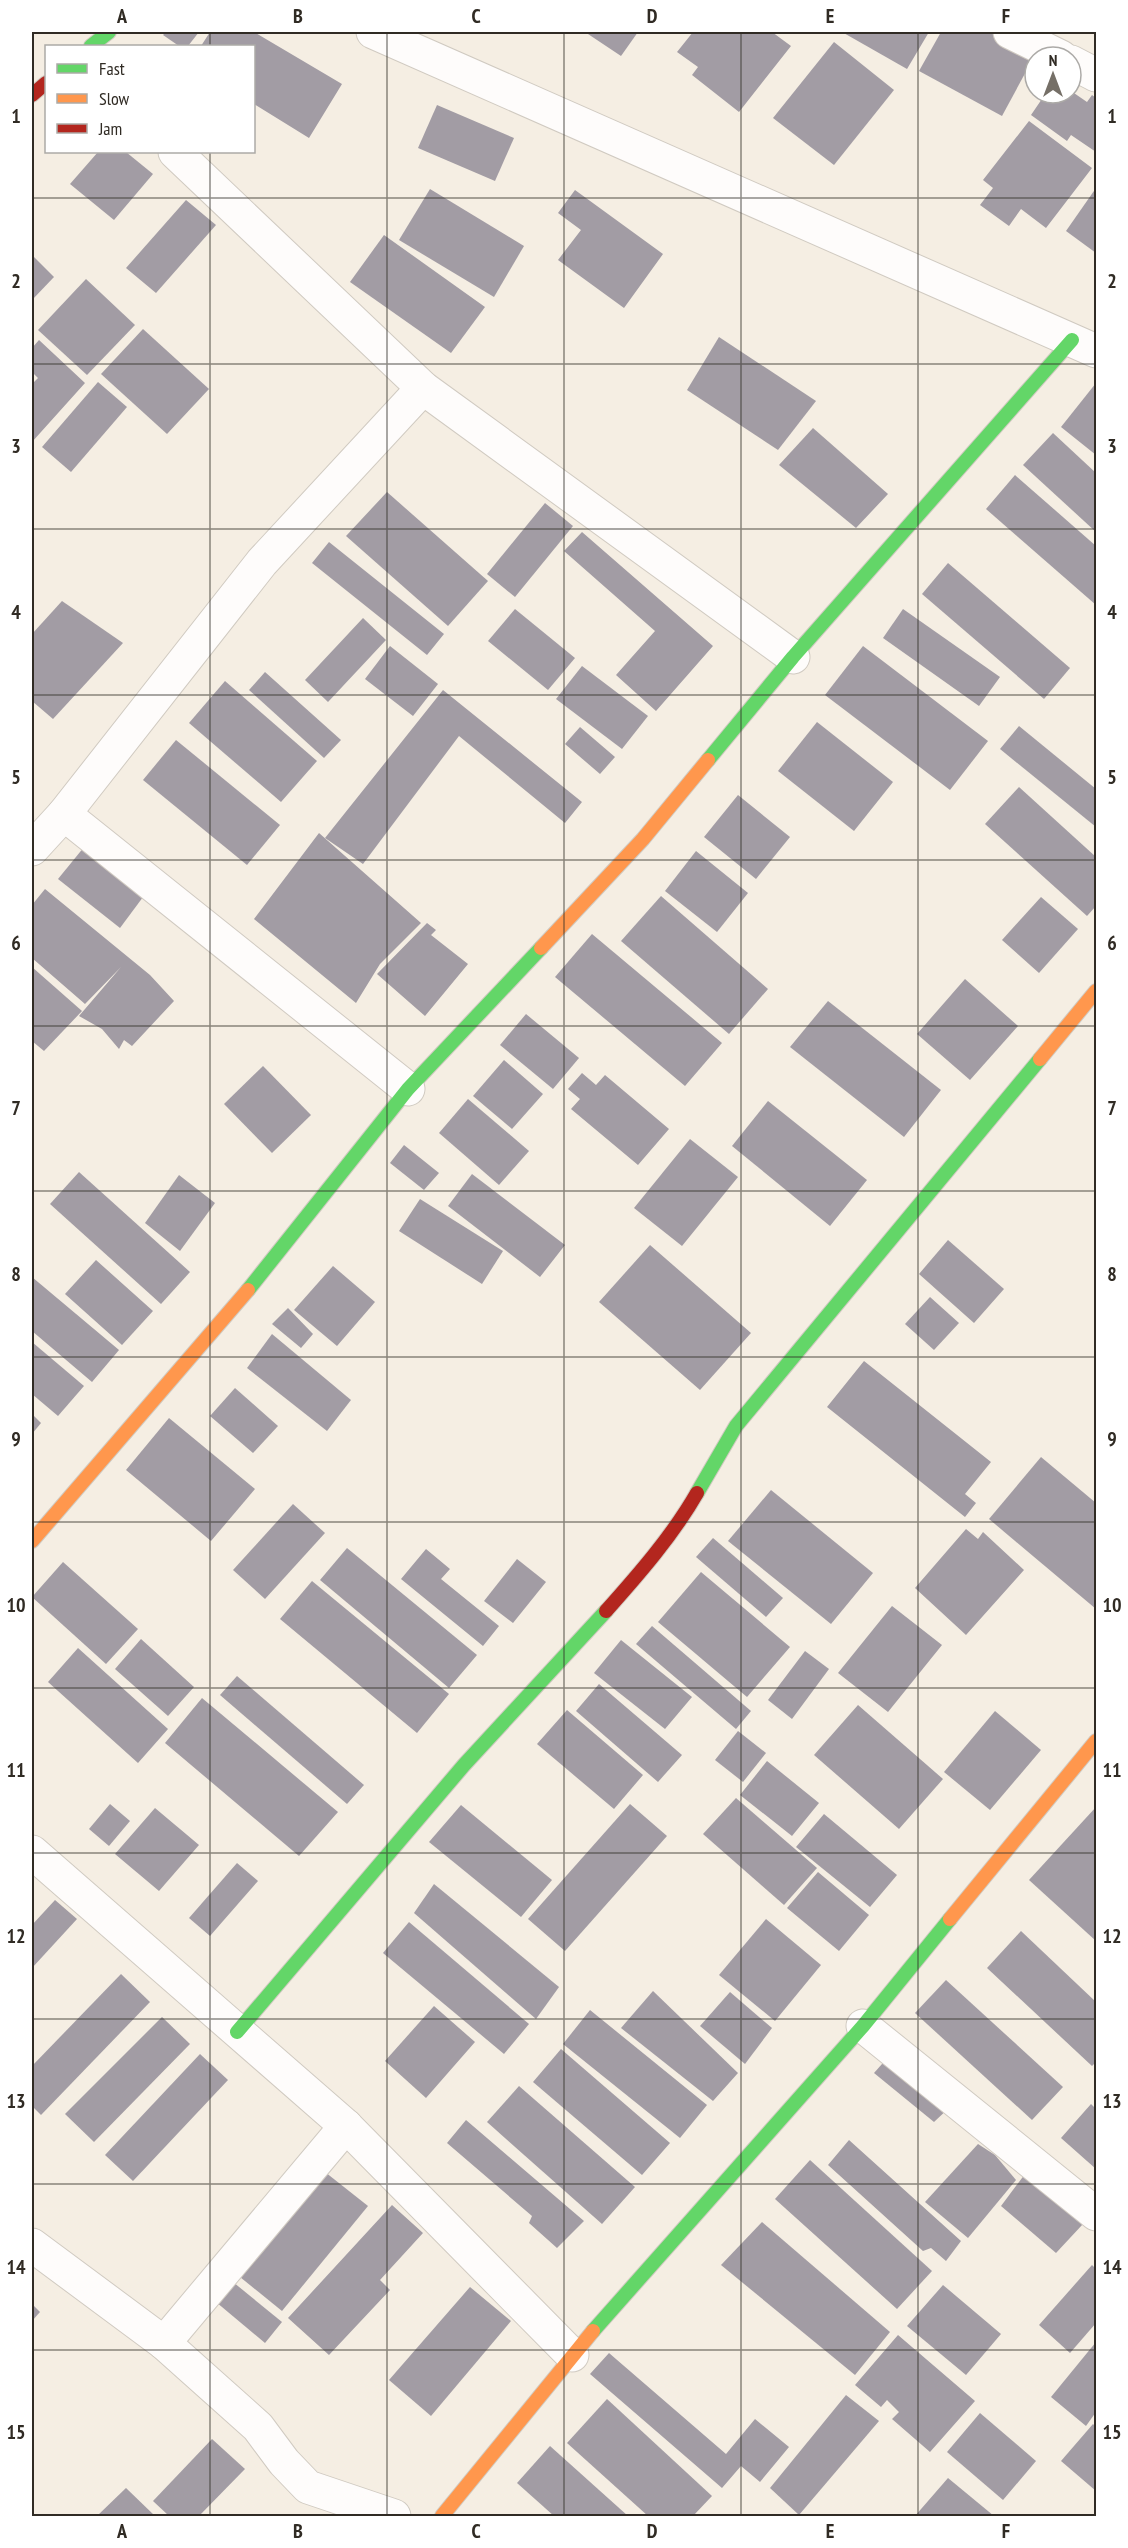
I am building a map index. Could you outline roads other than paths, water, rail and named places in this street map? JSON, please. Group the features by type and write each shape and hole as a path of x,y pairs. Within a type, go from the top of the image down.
{"street":[{"path":"93,45 109,32"},
{"path":"32,1541 247,1291 408,1089 643,839 793,657 1084,346 373,32"},
{"path":"1010,32 1037,45"},
{"path":"32,95 45,84"},
{"path":"176,153 423,388 793,657"},
{"path":"32,849 64,814 262,562 423,388"},
{"path":"64,814 408,1089"},
{"path":"237,2032 464,1765 630,1584 685,1514 736,1426 834,1304 1096,991"},
{"path":"442,2517 572,2355 863,2026 1096,1741"},
{"path":"32,1852 346,2126 572,2355"},
{"path":"863,2026 1096,2214"},
{"path":"164,2343 346,2126"},
{"path":"32,2244 164,2343 258,2427 284,2462 308,2487 394,2517"}]}
